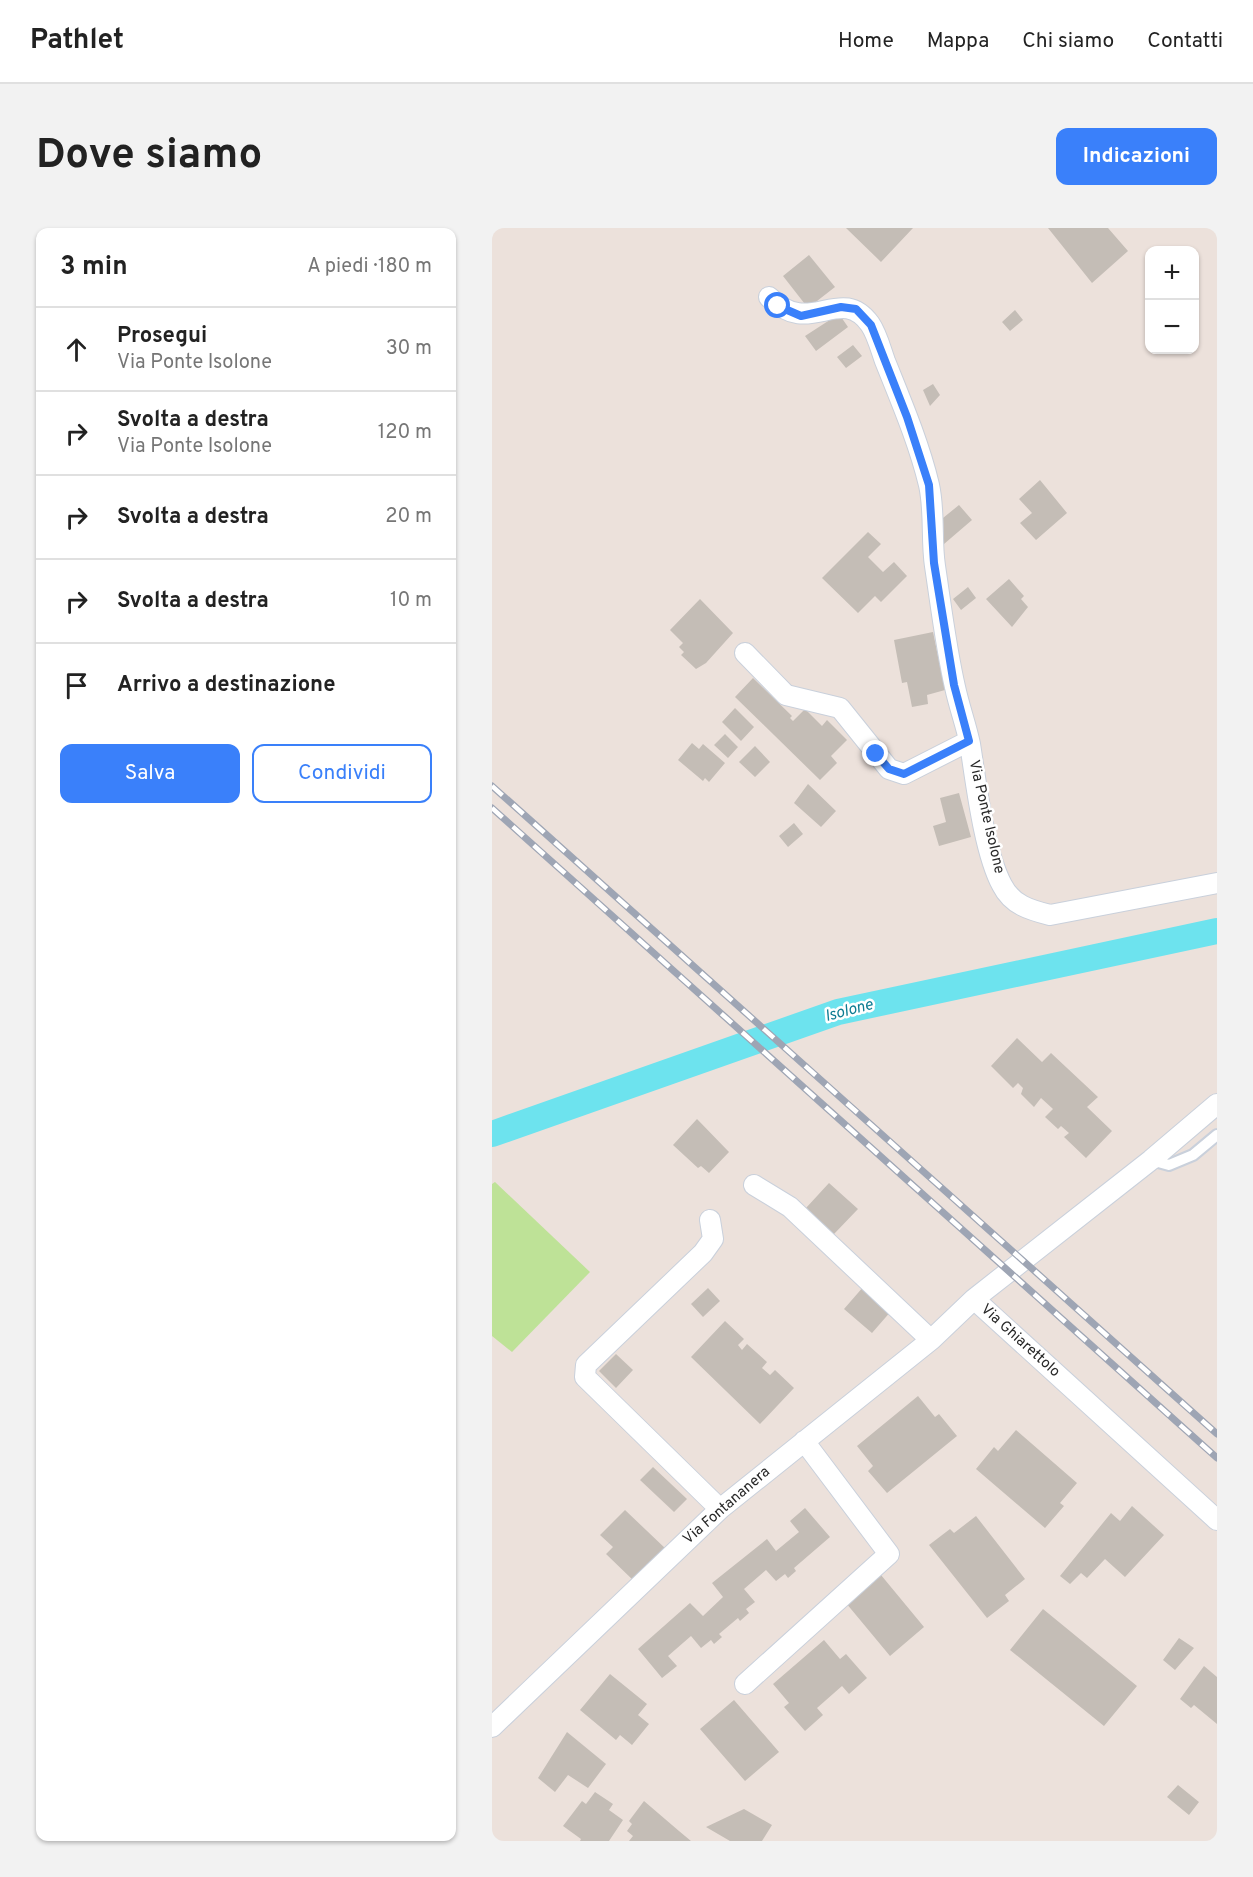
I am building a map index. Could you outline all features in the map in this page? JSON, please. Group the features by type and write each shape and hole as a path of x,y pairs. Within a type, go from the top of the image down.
{"street":[{"name":"Via Ponte Isolone","path":"769,297 778,306 801,316 841,307 856,309 871,325 907,417 929,485 934,563 954,685 969,741 976,787 1001,884 1010,898 1027,909 1050,915 1217,883"},
{"path":"745,653 786,695 840,708 889,769 904,774 969,741"},
{"name":"Via Ghiarettolo","path":"1217,1104 1151,1160 974,1299 1217,1520"},
{"path":"754,1185 790,1207 931,1340"},
{"path":"710,1221 713,1239 703,1252 586,1365 585,1377 720,1509"},
{"name":"Via Fontananera","path":"492,1727 720,1509 931,1340 974,1299"},
{"path":"745,1684 889,1554 804,1442"}],"lane":[{"path":"1151,1160 1169,1165 1193,1155 1217,1135"}],"green space":[{"path":"495,1182 590,1272 512,1352 492,1336 492,1184"}],"building":[{"path":"846,228 913,228 881,262"},
{"path":"1048,228 1108,228 1128,251 1092,283"},
{"path":"809,255 835,287 808,308 783,276"},
{"path":"1015,310 1023,320 1010,331 1002,322"},
{"path":"839,314 848,327 816,351 805,336"},
{"path":"853,345 862,356 846,368 837,357"},
{"path":"933,384 940,395 930,406 923,390"},
{"path":"1040,480 1067,513 1036,540 1020,523 1032,513 1019,499"},
{"path":"959,505 972,520 944,544 943,518"},
{"path":"868,532 881,544 868,557 883,572 894,562 907,576 881,602 875,596 858,613 822,578"},
{"path":"1009,579 1024,596 1021,599 1028,607 1012,627 986,599"},
{"path":"968,587 976,598 961,610 953,599"},
{"path":"700,599 733,633 706,663 696,669 681,655 684,652 679,647 683,643 670,630"},
{"path":"933,632 945,690 927,695 928,704 912,707 907,682 902,683 894,640"},
{"path":"753,678 792,716 790,718 793,721 805,709 822,726 827,720 847,740 831,756 837,763 820,780 735,697"},
{"path":"735,708 754,727 741,741 722,722"},
{"path":"725,734 738,747 728,758 714,745"},
{"path":"692,743 699,749 703,744 725,763 709,782 705,778 703,781 678,760"},
{"path":"755,746 770,762 755,777 739,762"},
{"path":"808,784 836,811 821,827 794,803"},
{"path":"959,793 971,837 939,846 933,826 946,822 940,798"},
{"path":"794,823 803,834 788,847 779,836"},
{"path":"1017,1038 1042,1062 1051,1053 1098,1097 1087,1107 1112,1131 1086,1158 1064,1137 1069,1133 1061,1126 1058,1129 1045,1117 1053,1109 1041,1098 1034,1107 1021,1094 1023,1088 1018,1083 1013,1088 991,1066"},
{"path":"697,1119 729,1152 709,1173 701,1166 698,1168 673,1145"},
{"path":"829,1183 858,1209 834,1234 806,1208"},
{"path":"864,1286 892,1310 872,1333 844,1309"},
{"path":"708,1288 720,1301 703,1317 691,1304"},
{"path":"725,1321 744,1339 738,1345 742,1350 747,1344 767,1362 762,1368 770,1375 775,1370 794,1388 760,1424 691,1357"},
{"path":"616,1354 633,1370 616,1388 599,1371"},
{"path":"918,1396 935,1417 939,1414 957,1436 887,1493 868,1471 873,1466 857,1446"},
{"path":"1016,1430 1077,1483 1060,1503 1064,1506 1045,1528 976,1469 994,1447 998,1451"},
{"path":"653,1467 687,1499 674,1512 640,1480"},
{"path":"1132,1506 1164,1535 1125,1577 1105,1559 1087,1578 1081,1573 1070,1584 1060,1576 1111,1513 1120,1521"},
{"path":"805,1508 830,1537 794,1568 796,1571 788,1578 785,1574 776,1581 766,1570 744,1589 755,1602 746,1609 749,1613 740,1621 738,1618 719,1634 722,1637 714,1644 711,1640 701,1648 691,1636 668,1656 677,1666 662,1678 638,1649 690,1603 703,1616 723,1597 712,1583 767,1539 776,1551 799,1532 790,1521"},
{"path":"625,1510 667,1550 635,1582 606,1554 613,1547 600,1535"},
{"path":"976,1516 1025,1579 1005,1595 1009,1601 987,1618 929,1545 950,1529 954,1533"},
{"path":"881,1575 924,1627 890,1656 846,1603"},
{"path":"1043,1609 1137,1686 1104,1726 1010,1650"},
{"path":"1179,1638 1194,1648 1175,1670 1163,1660"},
{"path":"824,1640 840,1659 846,1654 867,1678 849,1694 842,1686 817,1708 823,1715 805,1731 784,1707 789,1703 773,1684"},
{"path":"1204,1666 1217,1677 1217,1724 1194,1705 1191,1708 1180,1699"},
{"path":"610,1674 647,1704 638,1715 649,1724 632,1745 620,1735 616,1740 580,1710"},
{"path":"734,1700 779,1752 745,1781 700,1729"},
{"path":"567,1732 606,1764 588,1788 568,1775 555,1792 538,1778"},
{"path":"1178,1785 1199,1802 1189,1815 1167,1797"},
{"path":"595,1792 613,1804 609,1810 623,1820 609,1841 580,1841 581,1839 563,1826 582,1801 586,1804"},
{"path":"644,1801 691,1841 629,1841 633,1836 627,1831 632,1824 629,1821"},
{"path":"744,1809 772,1825 762,1841 730,1841 706,1827"}],"waterway":[{"name":"Isolone","path":"492,1134 838,1012 1217,931"}],"railway":[{"path":"492,786 1217,1434"},
{"path":"492,808 1217,1458"}],"route":[{"path":"778,306 801,316 841,307 856,309 871,325 907,417 929,485 934,528 934,563 954,685 969,741 904,774 889,769 876,754"}]}
